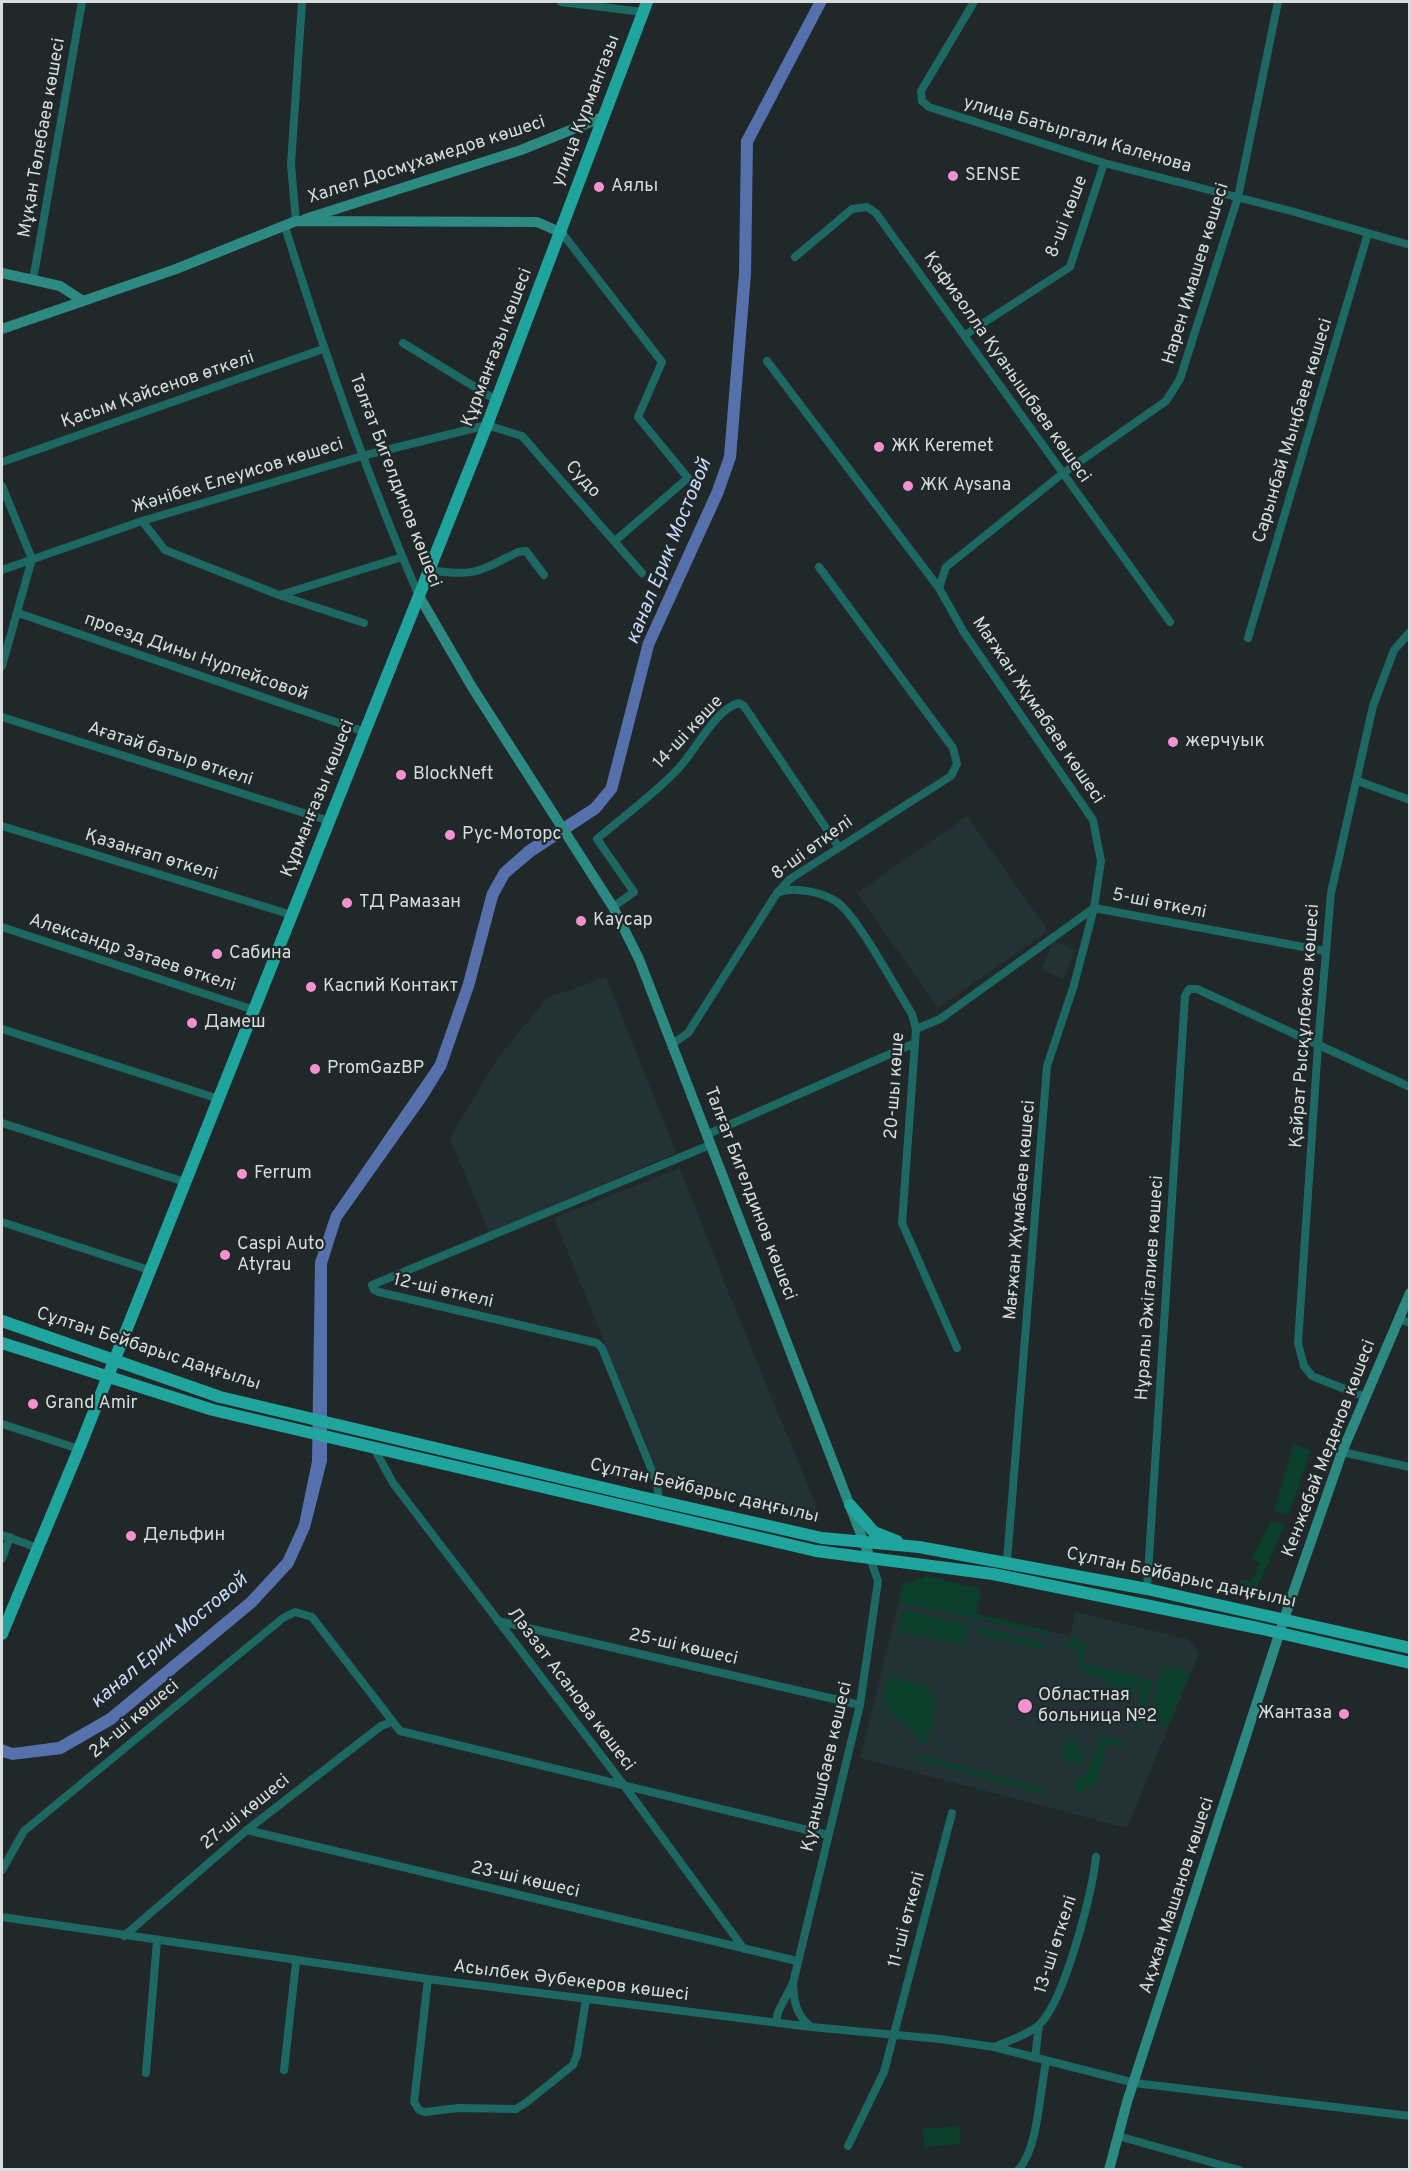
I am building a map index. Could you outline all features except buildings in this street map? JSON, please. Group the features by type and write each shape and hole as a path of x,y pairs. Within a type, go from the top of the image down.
{"main road":[{"name":"улица Курмангазы","path":"562,233 645,7"},
{"name":"Құрманғазы көшесі","path":"106,1378 562,233"},
{"name":"Сұлтан Бейбарыс даңғылы","path":"2,1321 220,1397 659,1501 822,1538 919,1547 1007,1561 1147,1589 1410,1648"},
{"path":"90,1350 111,1348 123,1334"},
{"path":"123,1334 126,1352 143,1369"},
{"name":"Сұлтан Бейбарыс даңғылы","path":"2,1343 106,1378 213,1410 816,1551 993,1574 1280,1633 1410,1663"},
{"path":"88,1372 97,1384 98,1400"},
{"path":"2,1634 106,1378"},
{"path":"98,1400 113,1388 133,1386"},
{"path":"850,1505 874,1532 919,1547"}],"street":[{"name":"Мұқан Төлебаев көшесі","path":"33,280 82,2"},
{"path":"296,221 291,164 302,2"},
{"path":"561,2 645,7"},
{"name":"улица Батыргали Каленова","path":"974,2 921,91 922,101 929,107 1104,163 1238,197 1410,245"},
{"name":"Нарен Имашев көшесi","path":"939,588 946,567 1062,474 1166,401 1180,379 1238,197 1278,2"},
{"name":"Халел Досмұхамедов көшесі","path":"2,329 285,227 296,221 521,150 603,117"},
{"name":"8-шi көше","path":"965,335 1070,267 1104,163"},
{"name":"Қафизолла Қуанышбаев көшесi","path":"795,257 852,209 867,207 876,213 1170,622"},
{"name":"Халел Досмұхамедов көшесі","path":"296,221 537,222 562,233"},
{"name":"Талғат Бигелдинов көшесі","path":"285,227 324,349 362,456 419,596 540,795 613,906 639,959 870,1558"},
{"path":"562,233 662,362 638,417 688,478 616,540"},
{"name":"Сарынбай Мыңбаев көшесі","path":"1248,638 1368,234"},
{"path":"2,273 60,286 83,301"},
{"path":"403,343 496,400"},
{"name":"Қасым Қайсенов өткелі","path":"2,462 324,349"},
{"name":"Мағжан Жұмабаев көшесі","path":"767,361 939,588 963,631 1094,820 1101,861 1094,908 1074,985 1047,1066 1007,1561"},
{"name":"Судо","path":"487,425 522,436 616,540 642,573"},
{"name":"Жәнібек Елеуисов көшесі","path":"2,570 142,520 362,456 487,425"},
{"path":"2,486 32,559 2,666"},
{"path":"142,520 165,550 279,595 364,622"},
{"path":"429,570 462,575 479,572 525,551 544,575"},
{"path":"279,595 402,557"},
{"name":"8-ші өткелі","path":"672,1044 688,1033 777,893 790,879 838,846 951,776 957,764 953,748 819,567"},
{"name":"проезд Дины Нурпейсовой","path":"18,613 365,732"},
{"name":"Қайрат Рысқұлбеков көшесі","path":"1365,1397 1312,1376 1304,1366 1298,1343 1331,893 1358,781 1373,706 1394,650 1410,632"},
{"name":"14-ші көше","path":"613,906 634,892 597,839 678,769 722,714 734,704 739,703 744,706 838,846"},
{"name":"Ағатай батыр өткелі","path":"2,717 329,821"},
{"path":"1358,781 1410,800"},
{"name":"Қазанғап өткелі","path":"2,826 292,915"},
{"name":"20-шы көше","path":"777,893 790,888 837,902 851,917 906,1004 916,1029 902,1223 957,1348"},
{"name":"5-ші өткелі","path":"916,1029 939,1019 1094,908 1325,951"},
{"name":"Александр Затаев өткелі","path":"2,927 254,1010"},
{"name":"Нұралы Әжiгалиев көшесi","path":"1147,1589 1185,996 1189,989 1197,988 1318,1046"},
{"path":"2,1029 219,1099"},
{"path":"708,1140 915,1043"},
{"path":"1318,1046 1410,1087"},
{"path":"2,1124 185,1182"},
{"name":"12-ші өткелі","path":"659,1501 657,1483 602,1348 597,1343 379,1292 372,1288 372,1285 708,1140"},
{"path":"2,1222 149,1270"},
{"name":"Кенжебай Меденов көшесі","path":"1280,1633 1342,1452 1410,1293"},
{"path":"1398,1319 1410,1323"},
{"path":"2,1424 79,1449"},
{"name":"Ләззат Асанова көшесі","path":"374,1448 393,1484 623,1785 744,1949"},
{"path":"1342,1452 1410,1467"},
{"path":"2,1534 38,1548"},
{"path":"2,1559 10,1537"},
{"name":"Қуанышбаев көшесі","path":"811,2027 799,2016 794,2003 793,1983 860,1705 878,1581 870,1558"},
{"name":"24-ші көшесі","path":"2,1870 24,1831 283,1618 295,1612 312,1617 392,1722"},
{"name":"25-ші көшесі","path":"498,1621 860,1705"},
{"name":"Ақжан Машанов көшесі","path":"1110,2169 1118,2136 1280,1633"},
{"path":"392,1722 400,1731 828,1835"},
{"name":"27-ші көшесі","path":"124,1936 247,1830 381,1725 392,1722"},
{"name":"11-ші өткелі","path":"848,2146 884,2072 952,1813"},
{"name":"23-ші көшесі","path":"247,1830 797,1960"},
{"name":"13-ші өткелі","path":"1039,2025 1054,2004 1093,1884 1096,1857"},
{"name":"Асылбек Әубекеров көшесі","path":"2,1917 296,1962 811,2027 994,2047 1135,2083 1410,2116"},
{"path":"146,2073 157,1941"},
{"path":"284,2070 296,1962"},
{"path":"428,1979 414,2102 419,2110 425,2112 458,2108 516,2109 526,2102 573,2065 577,2055 586,1999"},
{"name":"Қуанышбаев көшесі","path":"776,2022 793,1983"},
{"path":"994,2047 1039,2025"},
{"path":"1035,2058 1039,2025"},
{"path":"1018,2169 1026,2162 1034,2133 1046,2062"},
{"path":"1118,2136 1239,2169"}],"shaded area":[{"path":"967,816 1048,931 938,1008 857,893"},
{"path":"1053,941 1075,950 1064,979 1041,970"},
{"path":"606,977 676,1153 489,1233 450,1138 500,1055 547,998"},
{"path":"680,1168 822,1520 662,1482 554,1218"},
{"name":"Областная больница №2","path":"928,1576 981,1589 976,1614 1070,1636 1075,1612 1188,1639 1199,1653 1127,1828 860,1758 903,1584"}],"green space":[{"path":"1293,1444 1311,1450 1289,1515 1274,1511"},
{"path":"1271,1521 1285,1525 1256,1591 1238,1586 1241,1579 1251,1582 1260,1563 1251,1559"},
{"path":"928,1576 981,1589 976,1614 1051,1631 1049,1635 902,1603 898,1605 903,1584"},
{"path":"907,1610 966,1624 969,1628 966,1642 961,1645 908,1633 897,1635 902,1613"},
{"path":"979,1627 1043,1642 1044,1646 1042,1649 977,1634"},
{"path":"1073,1637 1086,1644 1083,1663 1140,1677 1135,1694 1108,1687 1105,1677 1093,1677 1077,1666 1080,1651 1066,1648 1067,1643 1071,1643"},
{"path":"1168,1666 1190,1672 1168,1727 1148,1721 1163,1667"},
{"path":"893,1677 931,1687 931,1694 937,1703 928,1741 923,1745 919,1745 920,1740 882,1703 886,1681"},
{"path":"1142,1677 1152,1682 1141,1726 1134,1730 1141,1700 1138,1695"},
{"path":"1098,1735 1124,1742 1123,1748 1107,1744 1098,1781 1079,1793 1072,1784 1089,1769"},
{"path":"1066,1739 1075,1739 1085,1757 1083,1766 1061,1760"},
{"path":"917,1754 1044,1789 1047,1795 916,1759"},
{"path":"959,2126 961,2144 924,2147 923,2129"}],"water":[{"name":"канал Ерик Мостовой","path":"814,2 827,2 753,143 751,274 736,458 723,495 654,646 617,791 599,813 534,856 509,877 498,897 474,987 446,1068 427,1099 341,1220 327,1264 327,1461 310,1528 293,1566 255,1607 114,1724 62,1754 12,1760 2,1757 2,1744 13,1748 58,1742 107,1714 247,1598 283,1559 299,1524 312,1461 315,1262 331,1214 435,1063 463,983 487,892 500,869 526,846 591,804 606,786 643,642 712,490 724,456 739,273 741,140"}],"place":[{"name":"SENSE","path":"953,176"},
{"name":"Аялы","path":"599,187"},
{"name":"ЖК Keremet","path":"879,447"},
{"name":"ЖК Aysana","path":"908,486"},
{"name":"жерчуык","path":"1173,742"},
{"name":"BlockNeft","path":"401,775"},
{"name":"Рус-Моторс","path":"450,835"},
{"name":"ТД Рамазан","path":"347,903"},
{"name":"Каусар","path":"581,921"},
{"name":"Сабина","path":"217,954"},
{"name":"Каспий Контакт","path":"311,987"},
{"name":"Дамеш","path":"192,1023"},
{"name":"PromGazBP","path":"315,1069"},
{"name":"Ferrum","path":"242,1174"},
{"name":"Caspi Auto Atyrau","path":"225,1255"},
{"name":"Grand Amir","path":"33,1404"},
{"name":"Дельфин","path":"131,1536"},
{"name":"Областная больница №2","path":"1025,1706"},
{"name":"Жантаза","path":"1344,1714"}]}
